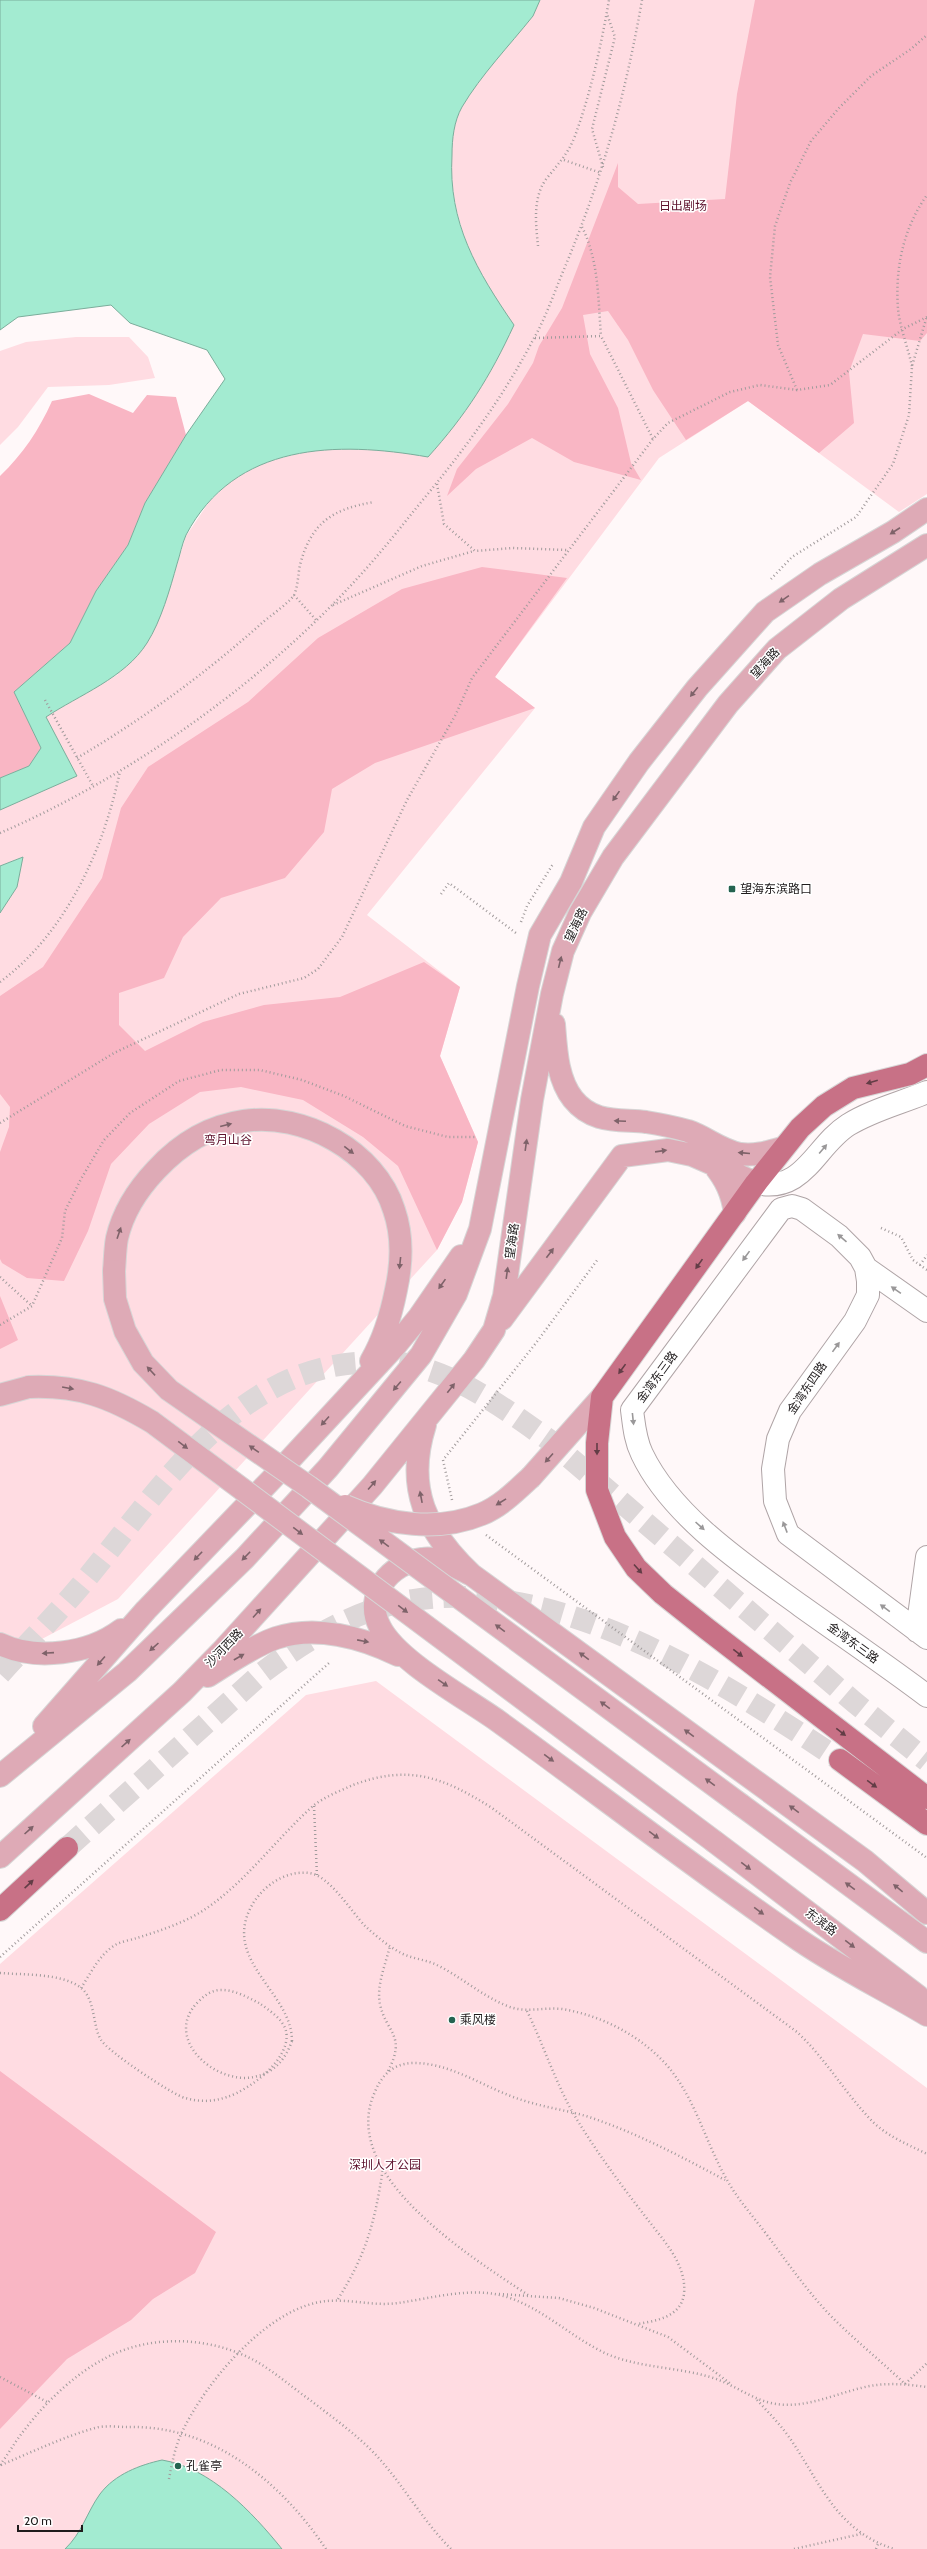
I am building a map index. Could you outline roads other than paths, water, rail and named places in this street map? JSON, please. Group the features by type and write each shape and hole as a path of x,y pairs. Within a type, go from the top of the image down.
{"highway":[{"path":"927,1065 910,1074 853,1088 824,1106 782,1148 602,1397 597,1443 597,1490 615,1537 636,1568 663,1594 707,1629 927,1798"},
{"path":"840,1760 927,1824"},
{"path":"0,1910 67,1848"}],"main road":[{"name":"望海路","path":"0,1776 127,1672 245,1558 328,1468 421,1355 456,1294 480,1229 528,986 540,936 571,882 594,827 639,762 697,688 765,612 820,574 893,532 927,509"},
{"name":"望海路","path":"427,1419 474,1360 494,1330 504,1296 532,1100 552,994 563,951 580,913 613,857 728,704 777,649 841,599 927,545"},
{"path":"552,994 556,1052 564,1085 574,1100 587,1111 610,1121 646,1122 689,1131 720,1148 741,1154 760,1154 782,1148"},
{"path":"351,1392 376,1352 386,1330 399,1276 401,1254 394,1208 381,1183 362,1161 339,1142 306,1127 274,1120 244,1120 215,1128 190,1140 165,1160 143,1184 127,1211 117,1238 114,1271 115,1299 125,1331 143,1363 169,1390 309,1487 927,1942"},
{"path":"494,1330 622,1156 668,1150 692,1154 756,1183"},
{"path":"712,1163 725,1179 732,1195 735,1213"},
{"path":"0,1771 44,1726 146,1610 270,1480 419,1317 480,1229"},
{"name":"东滨路","path":"0,1395 29,1387 58,1386 90,1392 123,1404 152,1422 927,2002"},
{"path":"309,1487 346,1507 383,1519 419,1525 454,1522 482,1514 507,1499 531,1477 602,1397"},
{"path":"427,1419 419,1445 416,1466 423,1508 443,1544 472,1575"},
{"name":"沙河西路","path":"0,1856 182,1692 294,1573 372,1486 427,1419"},
{"path":"411,1661 380,1627 375,1614 376,1597 382,1581 393,1570 411,1561 425,1558 442,1560 472,1575 865,1861 927,1914"},
{"path":"0,1644 9,1648 39,1653 70,1651 94,1645 117,1633 146,1610"},
{"path":"182,1692 275,1639 299,1633 331,1634 372,1642 411,1661 502,1724 794,1936 927,2014"}],"street":[{"path":"756,1183 771,1186 786,1182 806,1169 832,1138 847,1126 927,1092"},
{"path":"806,1169 799,1186 798,1199 802,1209 852,1247 866,1268 927,1311"},
{"name":"金湾东三路","path":"802,1209 792,1206 781,1209 632,1410 635,1433 642,1454 661,1486 690,1517 739,1561 916,1680 927,1696"},
{"name":"金湾东四路","path":"866,1268 868,1295 863,1307 790,1411 778,1439 772,1469 775,1501 788,1534 924,1629"},
{"path":"924,1629 927,1557"}],"tunnel":[{"path":"0,1674 77,1590 171,1474 202,1442 235,1412 272,1389 312,1372 356,1363 384,1361 407,1364 429,1370 451,1379 492,1401 549,1440 854,1702 927,1761"},
{"path":"67,1848 262,1673 279,1660 315,1637 352,1618 392,1604 413,1600 469,1597 525,1604 582,1620 638,1642 693,1669 745,1699 840,1760"}],"place":[{"name":"望海东滨路口","path":"732,889"},
{"name":"乘风楼","path":"452,2020"},
{"name":"孔雀亭","path":"178,2466"}],"park label":[{"name":"日出剧场","path":"683,206"},
{"name":"弯月山谷","path":"228,1140"},
{"name":"深圳人才公园","path":"385,2165"}]}
